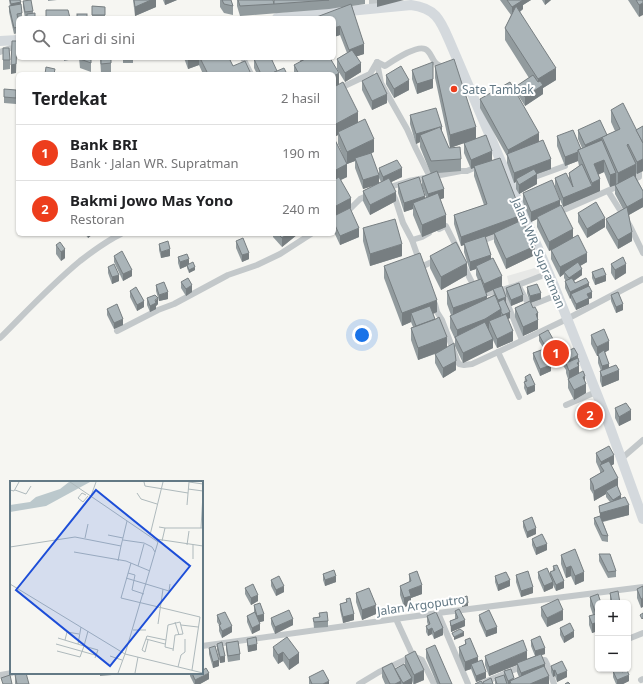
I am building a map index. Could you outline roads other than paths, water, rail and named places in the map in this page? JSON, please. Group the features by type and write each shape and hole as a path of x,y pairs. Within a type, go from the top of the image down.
{"main road":[{"path":"291,16 373,4 411,5"},
{"name":"Jalan WR. Supratman","path":"411,5 421,6 432,11 443,27 458,61 496,159 515,187 528,225 558,295 596,392 643,519"},
{"path":"0,41 16,40"}],"street":[{"path":"411,5 423,0"},
{"path":"0,52 16,46"},
{"path":"377,62 385,66 412,51 422,48 428,51 433,61 440,66 446,67 458,61"},
{"path":"244,60 250,72"},
{"path":"336,90 370,74 377,62"},
{"path":"377,62 381,83 407,129 430,177"},
{"path":"550,216 639,177 639,173 632,160"},
{"path":"380,191 409,181 467,171 485,163"},
{"path":"525,181 565,166"},
{"path":"389,187 396,201 403,223 412,240 424,274"},
{"path":"608,191 630,226 643,253"},
{"path":"336,216 351,208 360,199 373,193"},
{"path":"412,240 446,226 460,256"},
{"path":"471,246 507,232"},
{"path":"0,338 70,270 112,236"},
{"path":"117,331 228,276 280,254 309,236"},
{"path":"421,267 439,258"},
{"path":"463,263 472,283 484,294 518,285 549,273"},
{"path":"434,300 437,312 442,320 456,360 459,364 464,365 472,364 567,319 643,279"},
{"path":"518,285 529,305 558,295"},
{"path":"502,290 522,340"},
{"path":"498,352 519,397"},
{"path":"566,405 596,392"},
{"path":"621,459 643,440"},
{"name":"Jalan Argoputro","path":"203,646 438,613 643,587"},
{"path":"438,613 468,684"},
{"path":"396,619 413,656 422,660 434,684"},
{"path":"631,638 643,633"},
{"path":"359,684 379,672 413,656"},
{"path":"480,684 541,660 545,660 554,684"},
{"path":"0,675 10,673"}],"place":[{"name":"Sate Tambak","path":"454,89"},
{"name":"Bank BRI","path":"556,353"},
{"name":"Bakmi Jowo Mas Yono","path":"590,415"}]}
